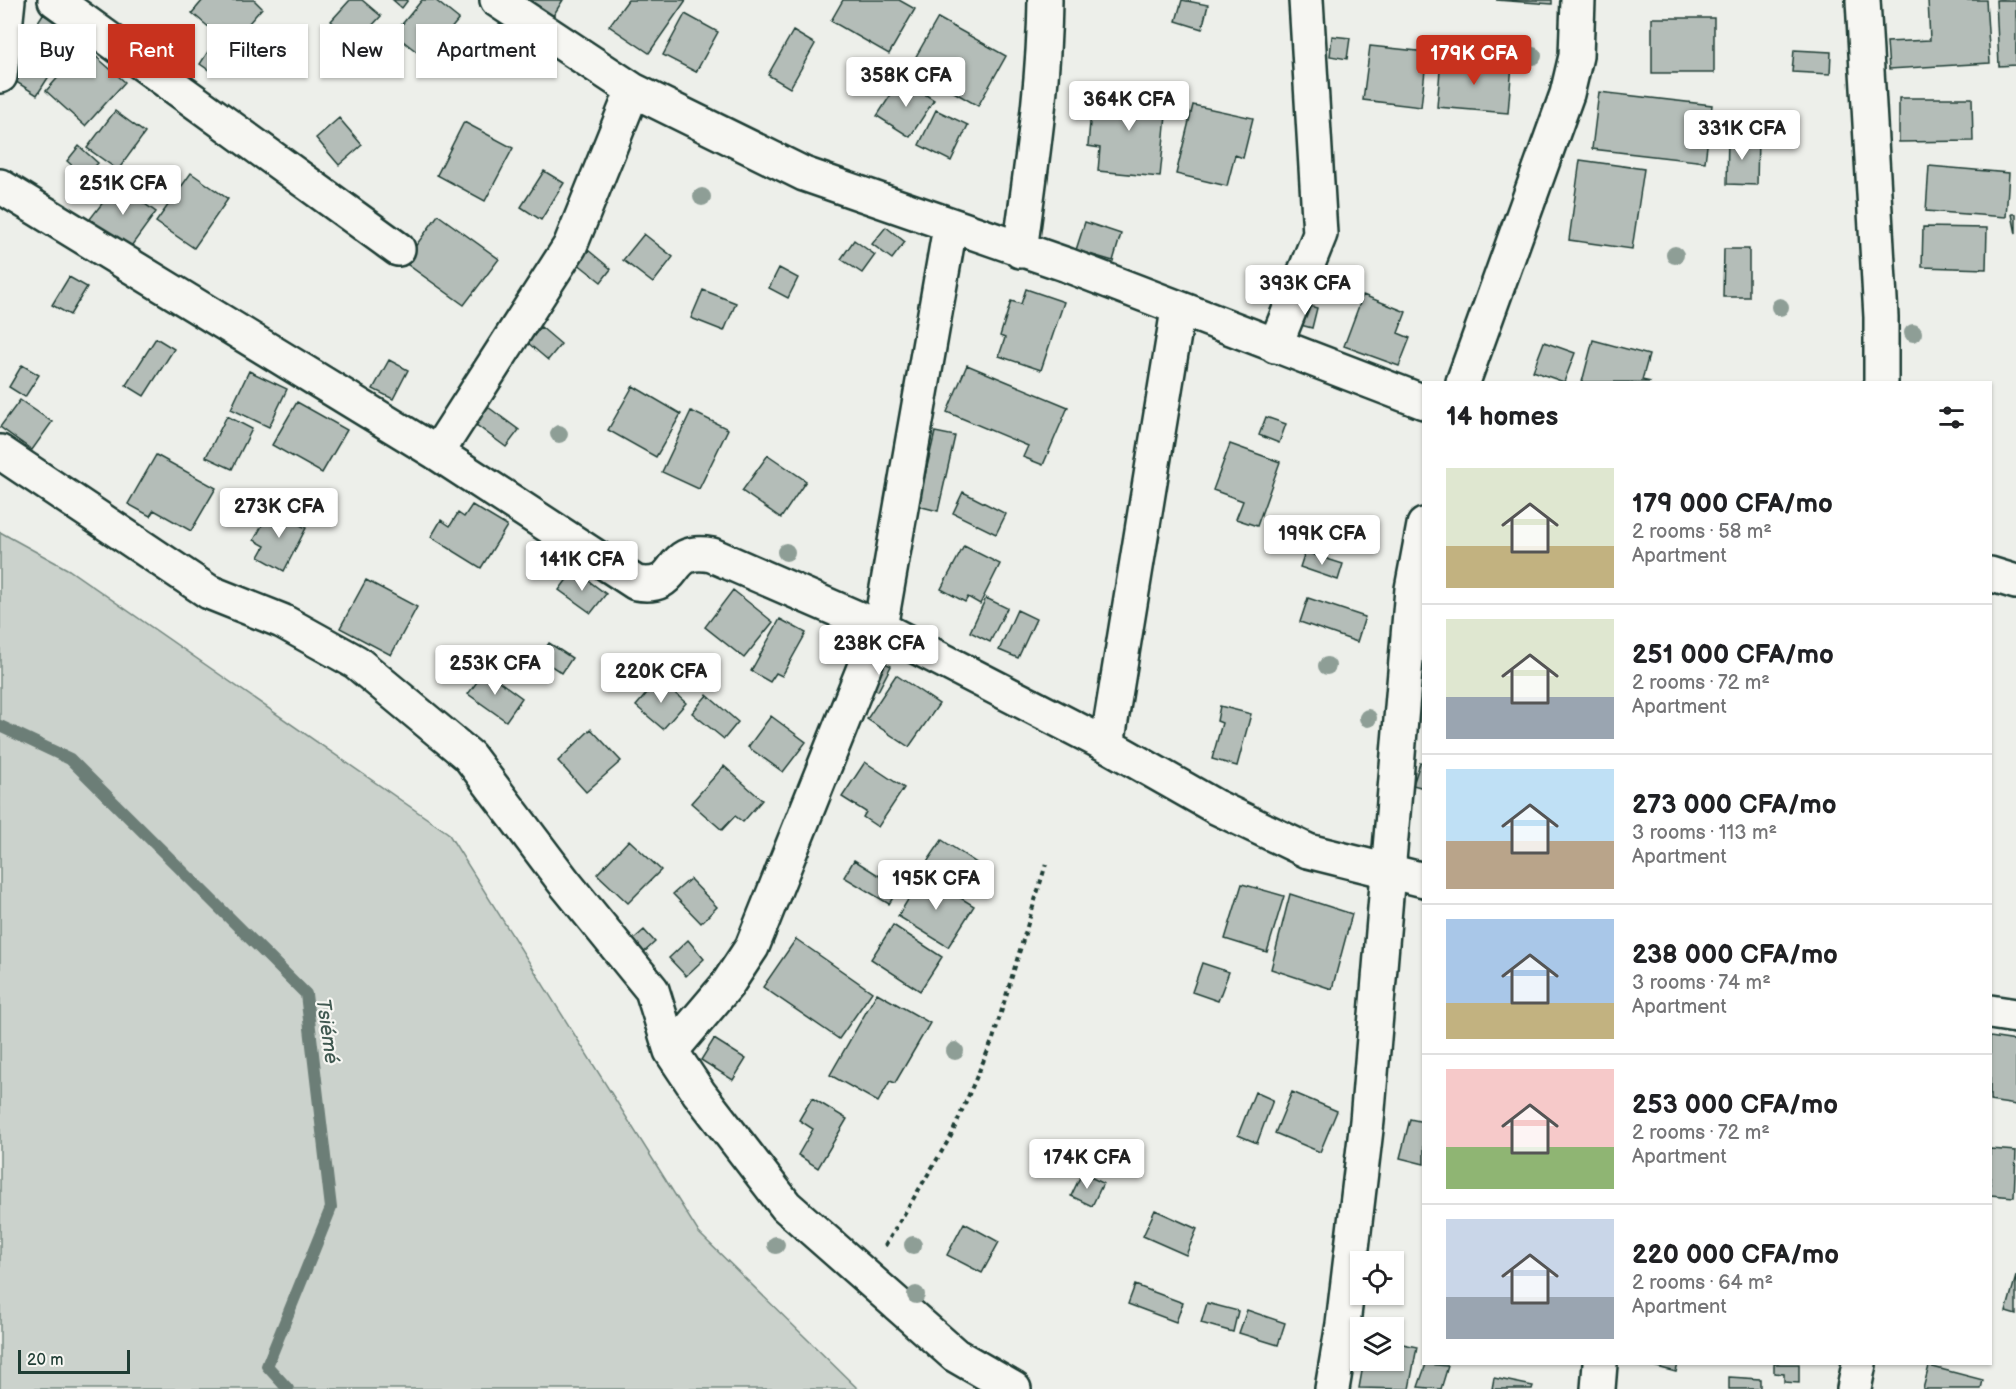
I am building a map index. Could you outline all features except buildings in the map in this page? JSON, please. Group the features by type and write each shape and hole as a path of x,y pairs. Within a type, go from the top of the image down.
{"street":[{"path":"0,76 8,0"},
{"path":"55,0 398,249"},
{"path":"497,0 633,90 804,174 950,227 1067,265 1178,310 1422,401"},
{"path":"1020,251 1040,116 1045,56 1045,0"},
{"path":"1275,346 1320,234 1306,0"},
{"path":"1462,381 1567,93 1576,56 1578,0"},
{"path":"1863,0 1881,317 1881,381"},
{"path":"437,453 570,246 633,90"},
{"path":"0,186 437,453 636,583 651,585 664,581 681,559 694,552 712,555 879,628 1107,745 1216,807 1308,851 1422,880"},
{"path":"671,1051 727,985 752,947 879,628 950,227"},
{"path":"1107,745 1178,310"},
{"path":"0,452 209,592 282,621 356,662 469,756 564,882 652,990 671,1051 699,1093 786,1206 955,1354 1014,1389"},
{"path":"1332,1389 1343,1324 1367,1121 1412,589 1422,536"},
{"path":"1992,575 2016,582"},
{"path":"1992,1012 2016,1016"},
{"path":"1598,1389 1600,1365"},
{"path":"1854,1389 1859,1365"}],"path":[{"path":"867,1275 951,1136 993,1039 1046,864"}],"shaded area":[{"path":"0,532 69,570 448,833 699,1233 858,1389 0,1389"}],"waterway":[{"name":"Tsiémé","path":"0,726 70,759 306,994 331,1208 267,1366 288,1389"}]}
